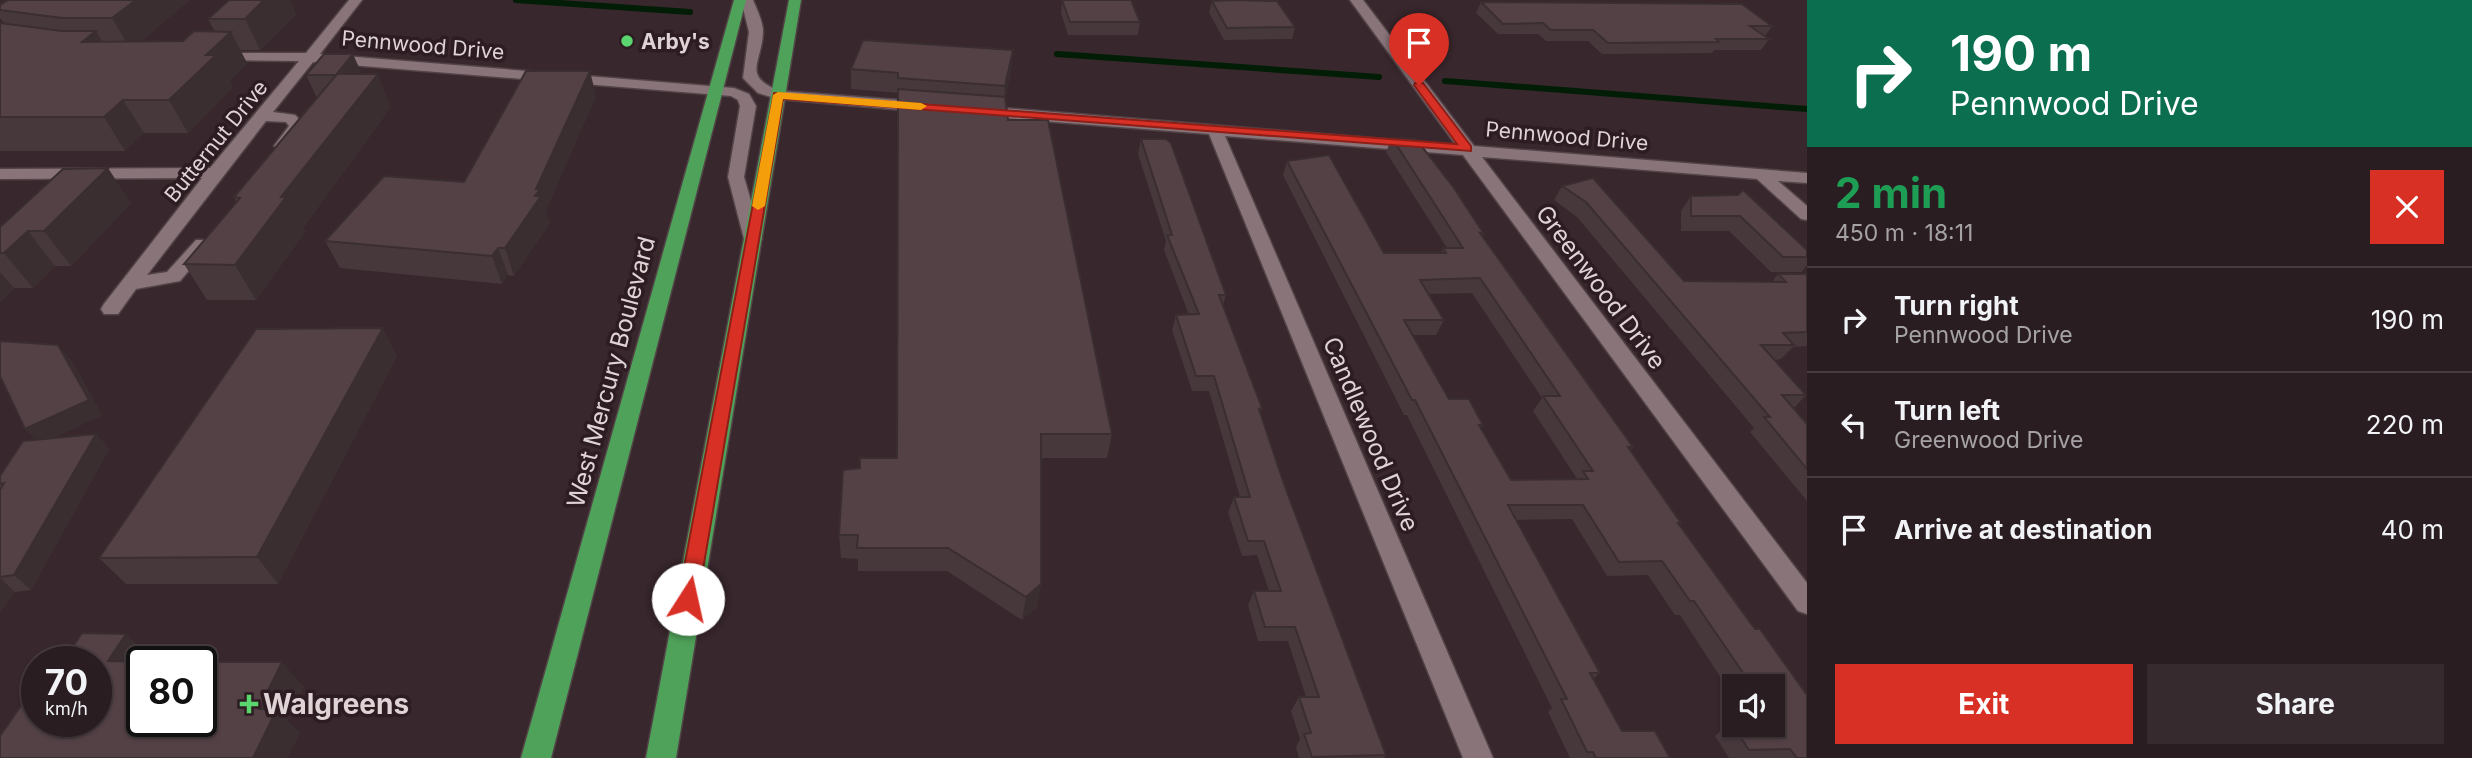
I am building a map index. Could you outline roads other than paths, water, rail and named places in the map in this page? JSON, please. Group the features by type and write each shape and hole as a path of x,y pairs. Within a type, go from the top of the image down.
{"highway":[{"name":"West Mercury Boulevard","path":"536,758 740,0"},
{"path":"661,758 795,0"}],"street":[{"name":"Butternut Drive","path":"111,309 215,173 356,0"},
{"path":"747,0 756,30 747,75 760,88 778,95"},
{"name":"Greenwood Drive","path":"1356,0 1807,603"},
{"name":"Pennwood Drive","path":"204,56 310,57 716,88"},
{"path":"716,88 740,94 748,106 736,177 752,239"},
{"name":"Pennwood Drive","path":"778,95 1807,178"},
{"path":"262,116 290,117 297,125 274,155"},
{"name":"Candlewood Drive","path":"1215,130 1478,758"},
{"path":"0,174 215,173"},
{"path":"1762,175 1807,215"},
{"path":"130,284 173,277 218,227"}],"waterway":[{"path":"516,0 690,12"},
{"path":"1057,54 1379,77"},
{"path":"1445,81 1807,109"}],"place":[{"name":"Arby's","path":"627,41"},
{"name":"Walgreens","path":"249,704"}]}
